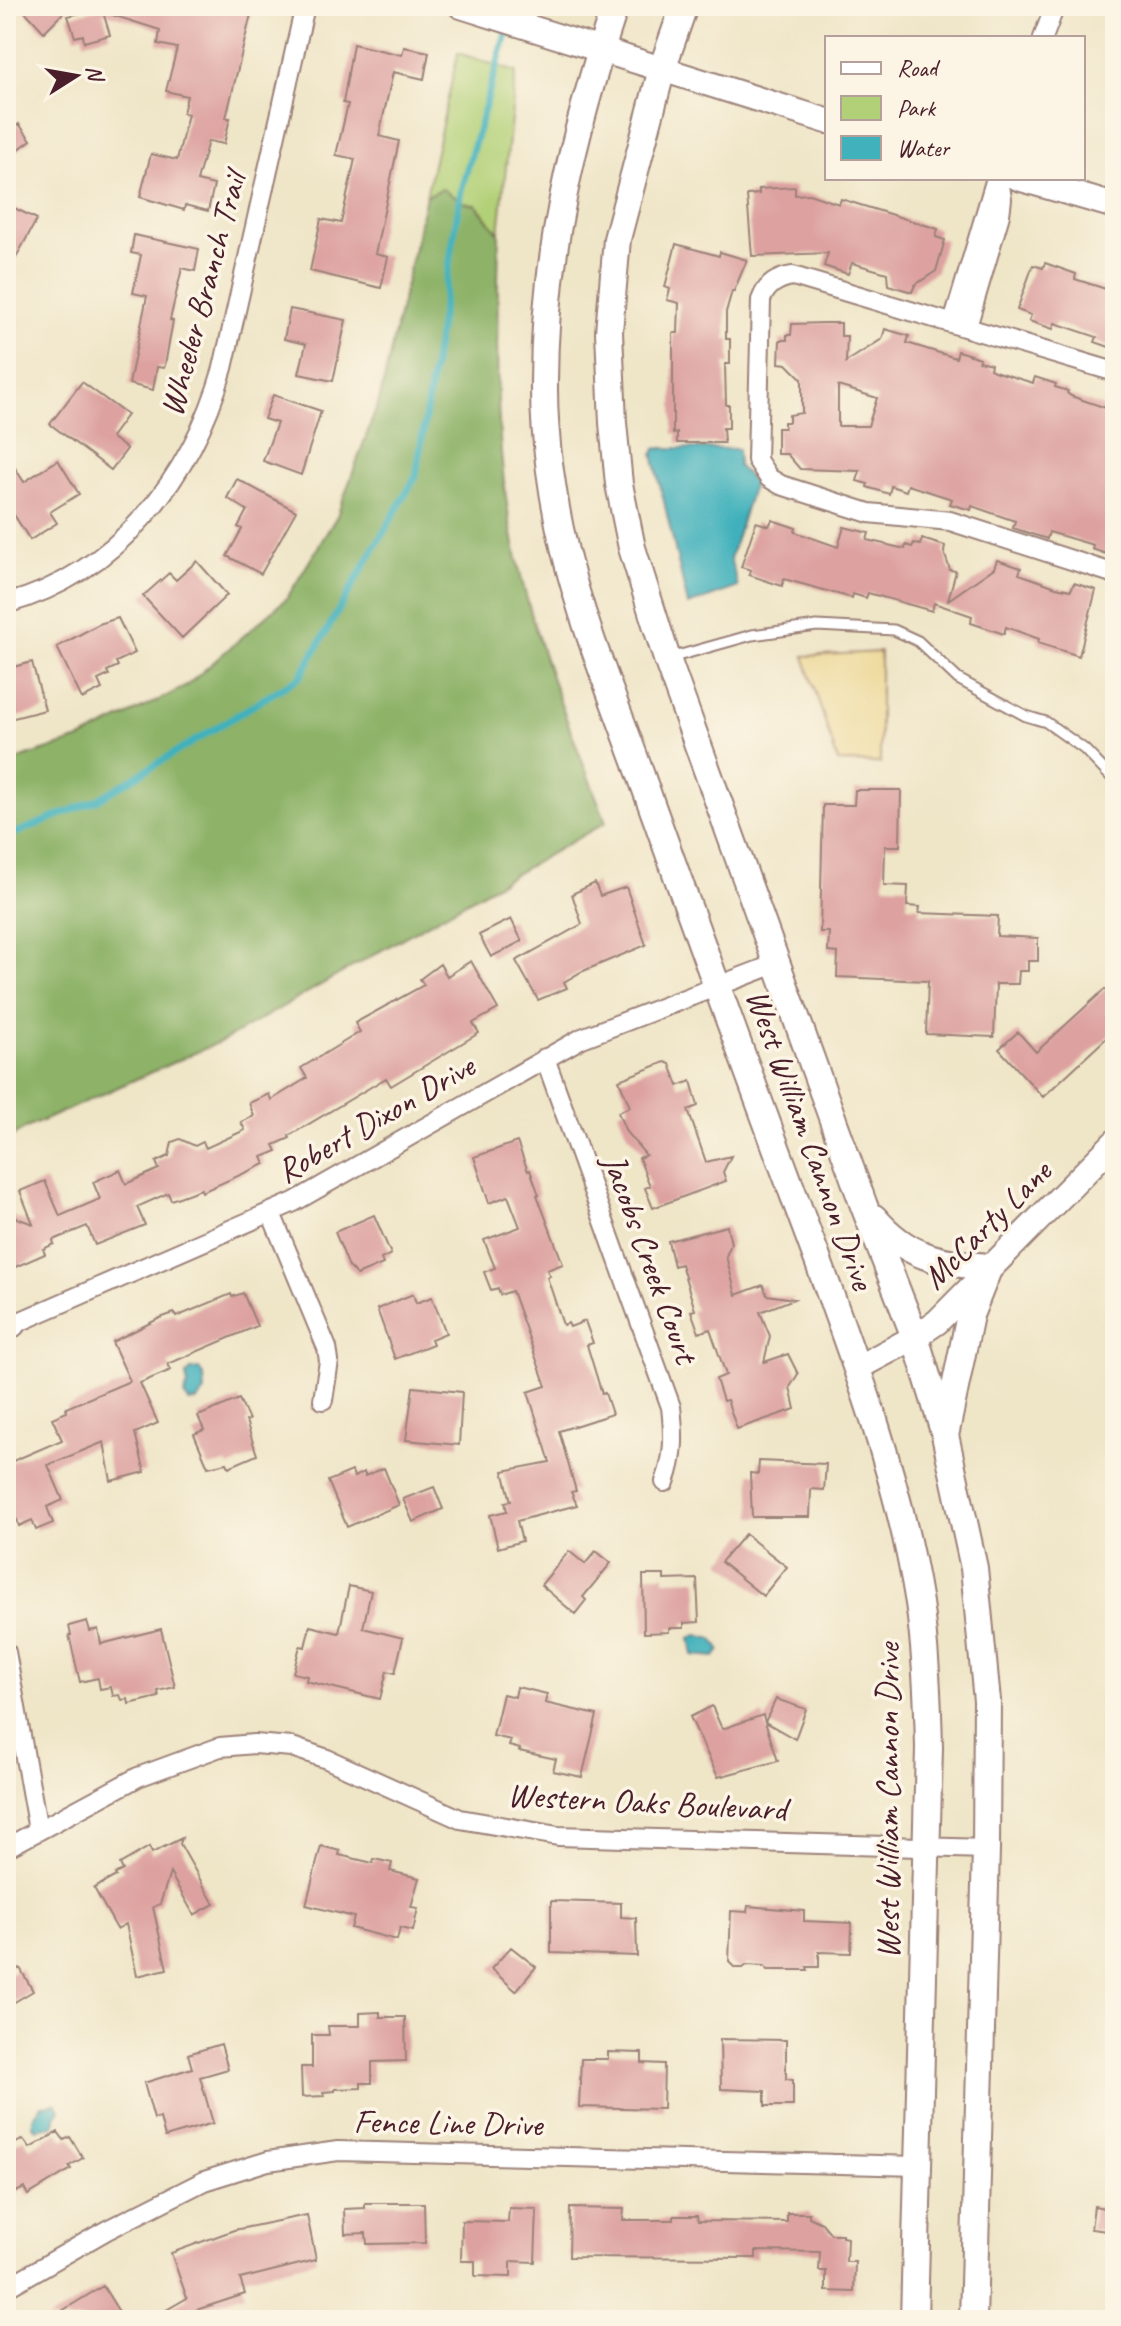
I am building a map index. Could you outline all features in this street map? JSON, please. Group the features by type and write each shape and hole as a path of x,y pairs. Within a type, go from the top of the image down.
{"main road":[{"name":"West William Cannon Drive","path":"615,6 570,158 559,209 547,297 544,392 551,467 564,550 585,618 857,1368 888,1466 918,1602 927,1688 928,1848 914,2320"},
{"name":"West William Cannon Drive","path":"684,6 662,69 617,239 609,332 619,484 632,548 667,659 864,1206 915,1337 945,1435 974,1568 987,1701 973,2320"},
{"path":"864,1206 905,1248 951,1264 989,1267 970,1315 945,1435"}],"street":[{"name":"Wheeler Branch Trail","path":"6,604 62,581 109,550 153,507 195,445 223,368 305,6"},
{"path":"461,6 825,120"},
{"path":"1044,36 1055,6"},
{"path":"960,325 996,180"},
{"path":"1025,180 1115,206"},
{"path":"1115,372 793,276 773,282 761,300 757,460 762,470 781,485 869,513 950,521 1115,574"},
{"name":"Robert Dixon Drive","path":"6,1334 21,1321 271,1213 344,1175 582,1038 778,963"},
{"name":"Jacobs Creek Court","path":"545,1058 671,1407 674,1437 665,1482"},
{"name":"McCarty Lane","path":"857,1368 937,1322 989,1267 1112,1150"},
{"path":"271,1213 327,1348 329,1361 323,1400"},
{"path":"6,1652 38,1830"},
{"name":"Western Oaks Boulevard","path":"6,1848 138,1777 220,1747 254,1744 292,1747 327,1759 460,1819 558,1836 986,1849"},
{"name":"Fence Line Drive","path":"6,2288 107,2230 204,2181 268,2161 338,2151 918,2166"}],"lane":[{"path":"667,659 752,635 817,626 894,630 918,641 958,679 1026,716 1046,722 1084,749 1115,781"}],"green space":[{"path":"458,53 516,72 499,233 476,205 465,203 442,189 426,196"},
{"path":"442,189 465,203 476,205 499,233 499,418 511,529 539,641 606,822 226,1039 24,1129 6,1141 6,763 80,739 185,687 287,598 337,516 380,398 426,196"}],"sand":[{"path":"880,652 880,763 838,762 804,656"}],"water":[{"path":"655,449 738,449 738,466 754,482 730,558 738,587 688,605 653,454"},
{"path":"199,1369 204,1376 205,1392 197,1401 189,1402 184,1395 188,1386 186,1375 191,1370"},
{"path":"697,1635 713,1639 720,1650 715,1657 693,1655 690,1638"},
{"path":"55,2103 60,2110 54,2126 36,2129 33,2117 42,2105"}],"building":[{"path":"20,6 70,6 44,32"},
{"path":"98,6 235,6 252,10 226,118 230,118 224,144 208,141 197,181 214,185 208,211 185,205 184,210 140,197 151,154 177,160 188,114 183,113 187,96 166,91 177,48 158,44 160,30 103,12 110,35 84,42 83,35 75,37 68,16 98,9"},
{"path":"353,44 402,55 404,47 429,52 424,79 393,72 379,136 399,141 375,254 388,257 381,288 310,271 321,219 341,223 355,159 336,155 348,104 343,103"},
{"path":"19,124 31,140 6,159 6,134"},
{"path":"795,187 795,195 809,194 839,204 841,199 938,229 936,237 945,240 936,271 915,285 912,292 888,285 887,273 852,263 848,274 824,266 828,253 752,256 747,195 759,194 759,189"},
{"path":"6,204 37,219 6,276"},
{"path":"134,235 199,249 195,271 182,268 170,320 173,321 165,365 164,368 157,367 153,390 129,384 147,296 133,293 141,255 131,253"},
{"path":"676,244 747,260 726,312 730,364 725,364 729,428 723,428 724,443 677,443 677,433 673,434 673,333 678,333 679,303 667,300 670,289 665,287"},
{"path":"1045,263 1076,274 1075,279 1115,292 1115,349 1095,342 1097,337 1055,323 1053,329 1029,321 1031,315 1017,310 1033,265 1043,268"},
{"path":"290,309 346,320 333,381 299,374 306,344 284,339"},
{"path":"841,323 841,336 847,336 846,362 882,339 885,329 909,336 907,343 956,358 958,351 980,358 979,361 991,364 990,369 994,371 1033,383 1035,377 1056,384 1055,387 1068,391 1071,396 1115,411 1115,557 1092,549 1093,545 1049,532 1047,539 1013,528 1015,521 972,506 971,510 950,504 952,499 908,485 906,491 891,486 889,494 857,481 860,471 800,469 787,454 777,454 777,428 784,428 784,422 789,422 789,415 802,413 802,379 787,364 779,363 780,340 787,340 787,335 791,335 792,324","holes":["838,386 877,398 868,426 838,426"]},
{"path":"82,382 127,415 111,437 127,449 111,470 50,424"},
{"path":"273,395 321,411 301,475 263,461 277,423 264,419"},
{"path":"6,454 24,482 58,460 79,494 50,512 57,523 30,540 6,502"},
{"path":"237,479 296,511 261,574 227,556 242,529 238,527 247,510 227,498"},
{"path":"772,520 838,547 844,527 869,533 867,540 905,549 906,545 920,545 922,539 945,546 950,570 956,571 948,600 994,568 997,560 1021,568 1019,574 1056,587 1071,590 1074,583 1096,590 1079,656 1038,643 1039,639 1006,627 1004,634 971,623 972,616 934,603 932,611 868,593 866,598 853,594 852,598 784,579 782,586 749,575 751,570 741,567 756,522 769,526"},
{"path":"197,561 227,595 182,638 143,596 169,573 176,580"},
{"path":"118,618 135,653 116,662 118,666 107,671 109,675 98,680 102,689 82,699 57,647 99,624"},
{"path":"32,662 45,710 6,720 6,669"},
{"path":"855,790 901,790 900,846 885,846 884,885 908,886 907,906 920,907 919,913 998,916 997,936 1038,938 1038,961 1028,961 1028,971 1019,971 1018,984 996,984 994,1037 926,1034 928,981 837,977 838,953 828,952 829,932 820,932 823,805 854,805"},
{"path":"595,883 600,896 626,887 646,945 581,972 564,982 567,988 538,1000 516,961 582,924 572,894"},
{"path":"511,919 522,941 491,957 479,935"},
{"path":"471,961 498,1009 473,1023 479,1033 391,1086 386,1078 274,1145 277,1151 262,1157 265,1164 202,1192 201,1189 171,1200 168,1193 137,1207 145,1225 95,1245 87,1226 53,1240 54,1244 43,1249 45,1254 13,1268 6,1253 6,1214 33,1224 20,1191 45,1181 60,1216 100,1199 93,1182 120,1170 126,1184 159,1169 156,1162 169,1156 172,1142 180,1139 195,1146 203,1142 206,1148 245,1130 241,1122 254,1116 249,1103 269,1094 271,1100 307,1078 301,1068 360,1032 355,1023 424,985 420,979 440,964 447,976"},
{"path":"1105,989 1115,1000 1115,1030 1043,1097 999,1049 1018,1032 1036,1052"},
{"path":"665,1062 670,1064 678,1086 691,1081 698,1106 688,1110 706,1162 731,1156 723,1172 726,1181 653,1208 645,1188 650,1186 639,1158 646,1155 626,1132 618,1112 630,1107 619,1080"},
{"path":"517,1142 563,1264 547,1270 550,1276 547,1277 563,1325 568,1323 570,1327 585,1321 593,1343 587,1345 602,1394 605,1393 612,1414 559,1431 576,1491 571,1492 577,1505 517,1521 522,1541 498,1548 490,1515 507,1511 505,1502 511,1501 503,1471 550,1462 528,1392 546,1386 512,1291 500,1295 498,1288 491,1290 484,1272 495,1268 484,1240 520,1227 508,1196 489,1203 474,1157"},
{"path":"374,1215 391,1254 381,1259 383,1264 357,1275 349,1267 335,1232"},
{"path":"727,1226 731,1244 726,1256 736,1295 763,1285 767,1295 794,1299 760,1312 770,1336 764,1362 788,1354 798,1374 790,1387 795,1409 737,1429 716,1379 726,1375 710,1329 699,1333 681,1264 674,1266 668,1241"},
{"path":"243,1293 257,1326 168,1364 171,1370 140,1383 158,1423 135,1433 145,1472 111,1481 104,1442 48,1465 63,1500 47,1507 53,1523 36,1530 32,1520 19,1526 17,1520 11,1523 6,1512 6,1464 62,1440 52,1418 67,1412 66,1408 130,1381 112,1342 160,1318 174,1313 176,1317 231,1294 232,1297"},
{"path":"413,1294 416,1303 432,1297 446,1333 431,1339 433,1344 395,1359 377,1309"},
{"path":"413,1387 462,1392 459,1445 406,1440"},
{"path":"239,1399 249,1420 246,1421 257,1455 229,1467 227,1463 208,1467 194,1434 204,1430 198,1416"},
{"path":"759,1461 826,1464 824,1490 811,1489 810,1517 752,1517 750,1473 758,1474"},
{"path":"384,1468 399,1505 347,1527 328,1481 352,1471 354,1477 364,1472 365,1476"},
{"path":"434,1487 443,1509 413,1522 403,1499"},
{"path":"745,1534 787,1567 763,1596 721,1562"},
{"path":"569,1551 585,1564 596,1551 611,1563 583,1597 586,1600 575,1614 541,1585"},
{"path":"643,1575 664,1575 664,1580 697,1579 699,1622 684,1623 684,1628 669,1628 669,1632 644,1633"},
{"path":"349,1586 371,1591 363,1628 403,1638 395,1673 387,1671 380,1699 306,1681 307,1676 293,1673 300,1646 305,1647 310,1626 339,1633"},
{"path":"87,1621 90,1631 98,1629 101,1644 161,1629 175,1687 158,1691 159,1697 129,1704 128,1699 122,1700 120,1695 113,1696 111,1687 100,1689 98,1678 80,1682 69,1626"},
{"path":"517,1687 547,1694 545,1703 597,1715 582,1777 553,1771 556,1759 519,1751 509,1746 511,1740 493,1736 503,1694 515,1697"},
{"path":"776,1699 806,1709 795,1739 765,1722"},
{"path":"712,1706 722,1729 763,1715 778,1761 718,1777 690,1717"},
{"path":"182,1838 180,1844 214,1904 194,1915 170,1873 160,1904 153,1907 167,1969 137,1976 126,1924 117,1929 94,1888 123,1870 120,1864 149,1847 152,1853"},
{"path":"321,1846 340,1851 339,1855 373,1863 374,1859 392,1863 390,1871 419,1878 411,1907 418,1908 413,1931 400,1928 397,1940 351,1928 354,1917 306,1905"},
{"path":"551,1901 621,1903 621,1917 636,1918 637,1956 551,1953"},
{"path":"748,1906 804,1911 804,1921 852,1923 851,1953 819,1952 819,1967 807,1967 808,1970 767,1970 765,1966 747,1965 735,1968 729,1962 731,1911 747,1912"},
{"path":"511,1947 536,1967 516,1991 491,1969"},
{"path":"20,1968 33,1991 6,2007 6,1976"},
{"path":"380,2012 380,2017 405,2017 406,2061 372,2062 372,2083 361,2083 361,2088 335,2089 323,2092 324,2096 302,2097 301,2067 312,2067 312,2035 329,2035 328,2026 360,2026 360,2013"},
{"path":"720,2039 786,2040 786,2079 793,2080 793,2106 765,2106 765,2091 721,2089"},
{"path":"221,2044 228,2069 200,2077 213,2123 165,2137 160,2118 154,2119 144,2083 192,2068 188,2054"},
{"path":"608,2052 642,2053 642,2063 664,2064 663,2109 579,2107 581,2059 608,2059"},
{"path":"58,2132 64,2140 70,2137 83,2158 69,2166 71,2169 28,2195 24,2188 16,2192 6,2176 6,2149 23,2139 30,2148"},
{"path":"365,2203 424,2203 425,2243 367,2244 366,2233 345,2234 344,2209 365,2208"},
{"path":"1094,2206 1115,2210 1115,2232 1091,2229"},
{"path":"509,2208 537,2209 535,2262 511,2261 511,2277 475,2276 475,2261 461,2261 462,2221 508,2222"},
{"path":"570,2208 624,2209 623,2220 674,2220 674,2216 697,2216 698,2221 787,2222 787,2213 809,2213 809,2217 822,2223 831,2234 842,2234 847,2238 846,2262 855,2262 854,2292 826,2291 826,2271 819,2271 820,2252 756,2251 756,2258 569,2257"},
{"path":"307,2215 316,2260 240,2279 245,2294 196,2310 202,2320 149,2320 187,2298 171,2253 234,2230"},
{"path":"103,2286 124,2320 47,2320 88,2295"}],"waterway":[{"path":"6,837 97,800 300,677 416,476 461,190 514,6"}]}
